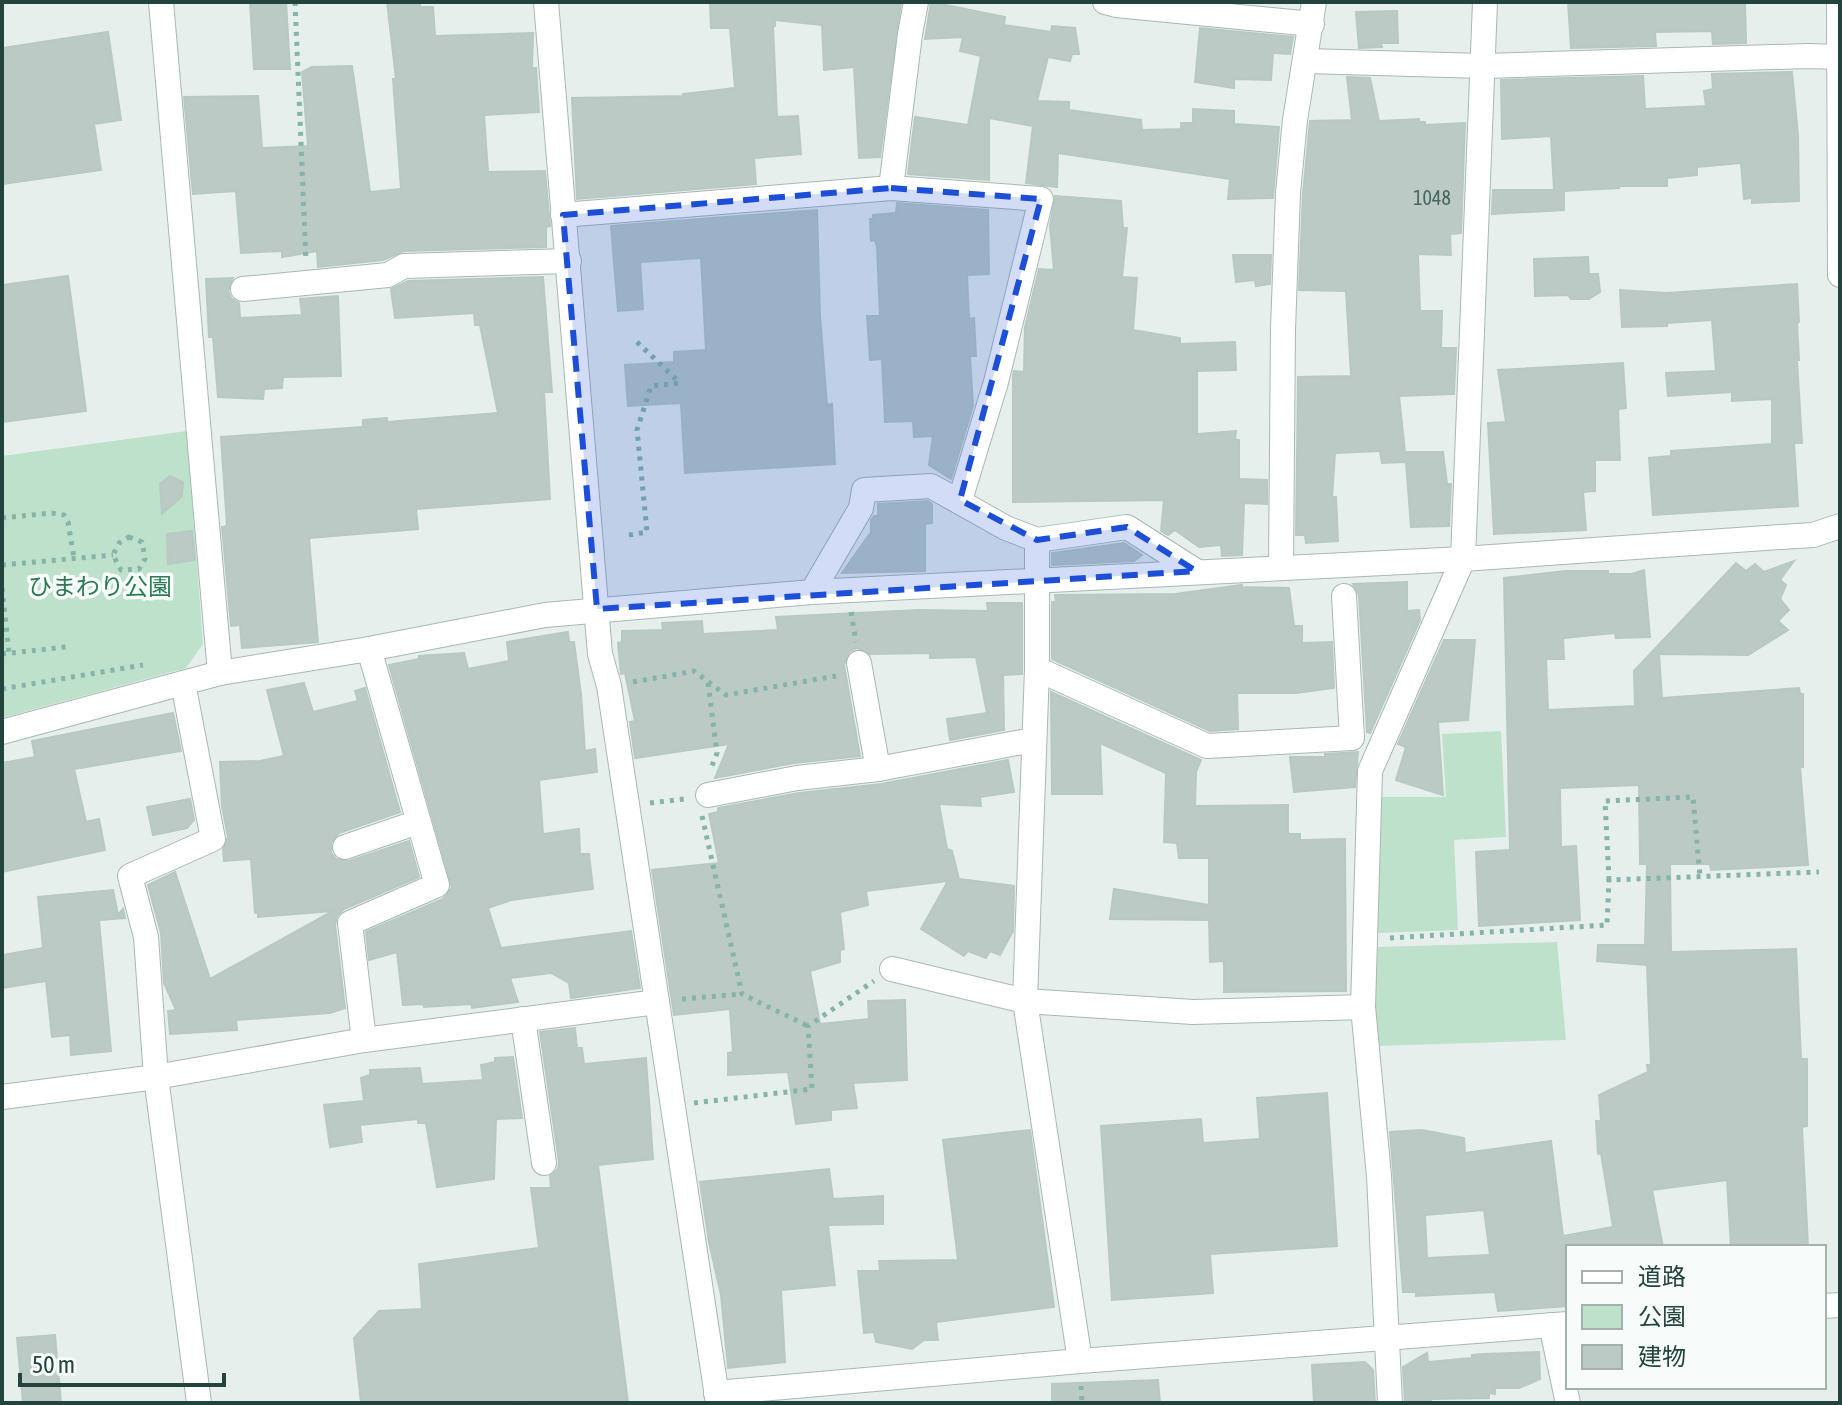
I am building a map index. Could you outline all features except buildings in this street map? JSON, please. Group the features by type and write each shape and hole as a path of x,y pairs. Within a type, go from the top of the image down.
{"street":[{"path":"161,2 220,673"},
{"path":"546,2 600,654 609,686 717,1398 1080,1361 1560,1325 1566,1384"},
{"path":"891,188 916,2"},
{"path":"1105,2 1116,5 1313,13 1295,120 1288,193 1283,329 1281,567"},
{"path":"1390,1403 1379,1176 1363,1007 1370,771 1463,559 1485,2"},
{"path":"1839,2 1840,275"},
{"path":"1306,61 1483,66 1840,57"},
{"path":"563,215 891,188 1041,199 996,382 960,500"},
{"path":"243,289 388,275 404,266 569,261"},
{"path":"812,592 861,508 864,490 931,486 1006,528 1037,540 1127,527 1196,571"},
{"path":"2,732 220,673 369,649 545,615 597,609 812,592 1463,559 1813,535 1840,526"},
{"path":"1037,540 1037,669 1025,1001 1080,1361"},
{"path":"1344,596 1352,738"},
{"path":"364,1040 350,923 437,885 369,649"},
{"path":"860,667 878,769"},
{"path":"1037,669 1207,746 1352,738 1379,752"},
{"path":"183,683 213,839 130,876 146,937 156,1077 199,1403"},
{"path":"704,796 797,778 878,769 1033,740"},
{"path":"345,847 418,822"},
{"path":"892,969 1025,1001 1193,1012 1363,1007"},
{"path":"2,1097 156,1077 364,1040 657,1002"},
{"path":"523,1019 544,1163"}],"path":[{"path":"295,2 307,283"},
{"path":"629,535 647,532 637,430 651,386 680,383 637,342"},
{"path":"2,518 52,513 64,515 74,558"},
{"path":"129,537 142,542 145,551 145,559 139,569 121,570 113,555 119,543 129,537"},
{"path":"2,565 113,555"},
{"path":"2,588 6,654 66,647"},
{"path":"609,686 694,671 726,695 860,667 849,600"},
{"path":"2,689 151,663"},
{"path":"708,682 717,753 706,781 704,796 742,994"},
{"path":"627,806 704,796"},
{"path":"1365,940 1607,925 1609,880 1605,801 1693,797 1700,877"},
{"path":"1609,880 1819,872"},
{"path":"808,1026 892,969"},
{"path":"657,1002 742,994 808,1026"},
{"path":"673,1106 812,1089 808,1026"}],"highlighted area":[{"path":"891,188 1041,199 960,500 1037,540 1127,527 1196,571 597,609 563,215"}],"green space":[{"name":"ひまわり公園","path":"187,431 203,644 186,668 2,718 2,456"},
{"path":"1501,731 1506,837 1454,840 1458,930 1377,933 1378,797 1446,797 1442,734"},
{"path":"1557,942 1566,1040 1377,1046 1374,1000 1378,947"}]}
